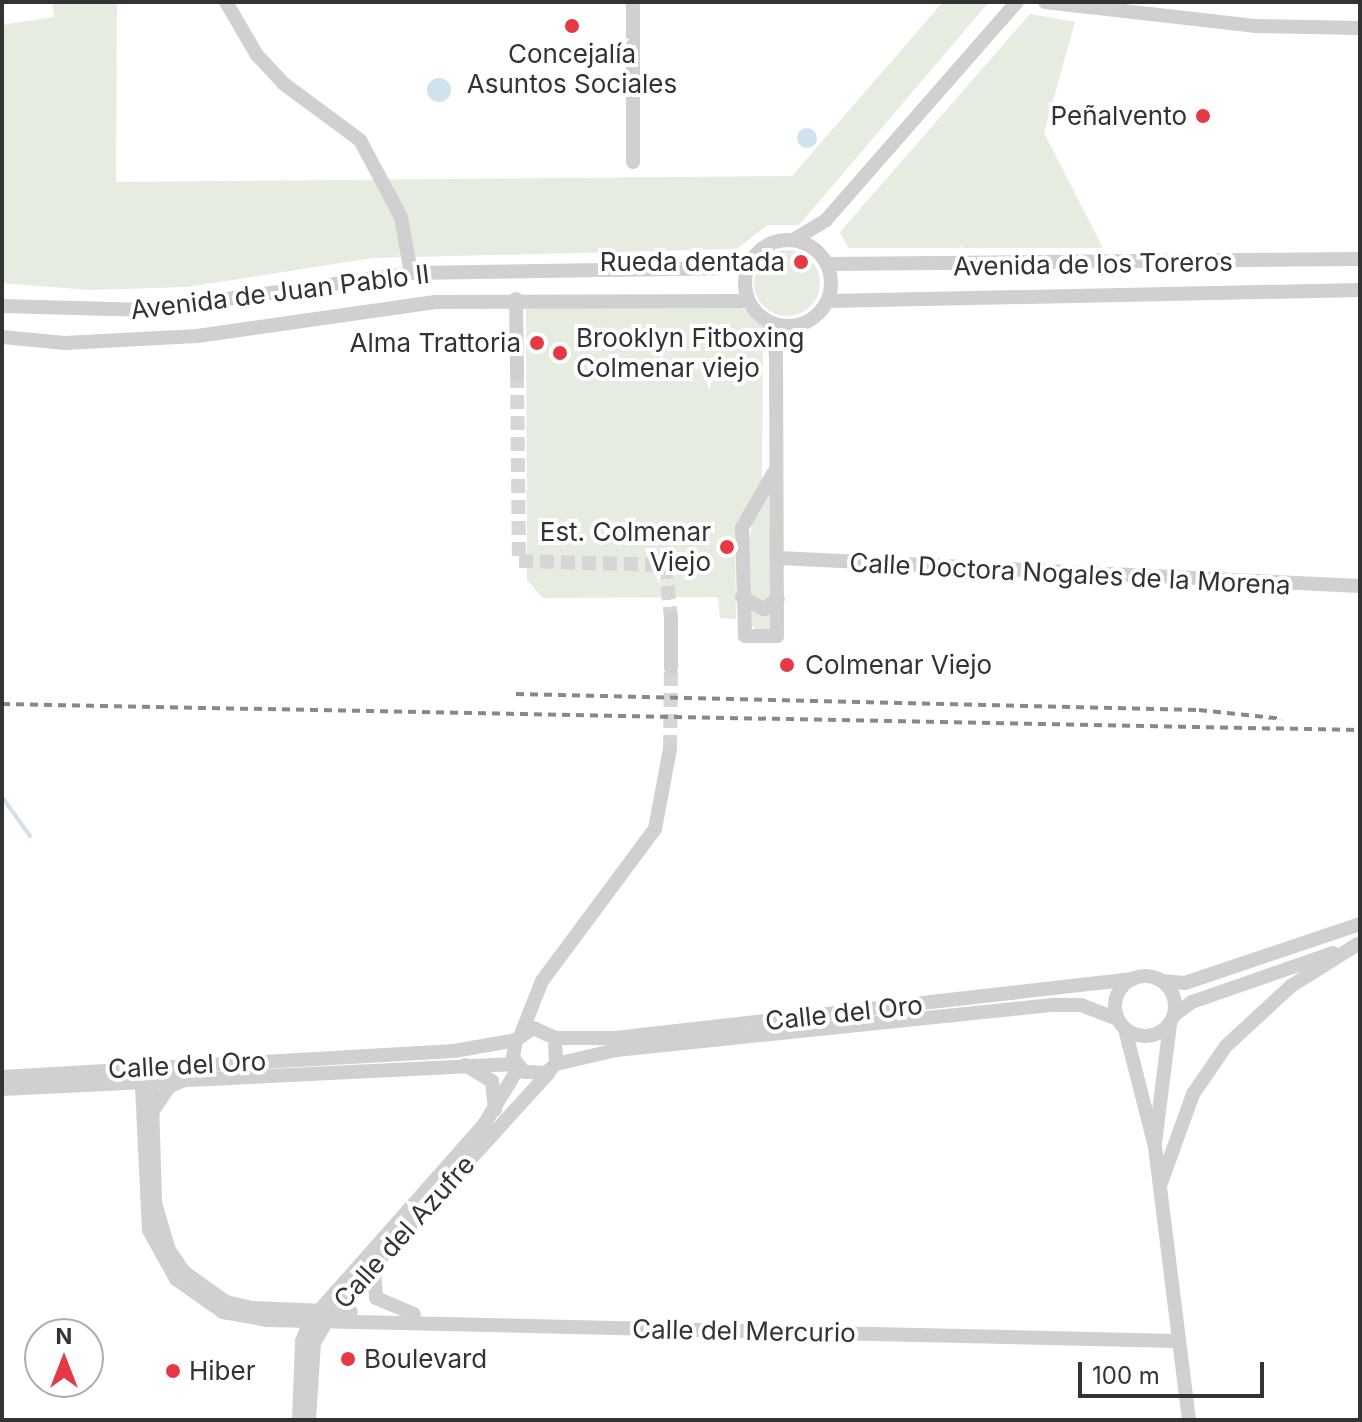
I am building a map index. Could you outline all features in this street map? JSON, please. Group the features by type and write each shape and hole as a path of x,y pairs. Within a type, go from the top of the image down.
{"street":[{"path":"633,2 633,162"},
{"path":"774,472 742,528 745,636 777,636 779,558 774,472 776,354 769,322 748,301 750,262 768,244 793,240 826,220 1017,2"},
{"path":"1045,2 1255,26 1360,28"},
{"path":"231,3 284,84 360,140 401,217 411,273"},
{"path":"769,322 789,326 816,316 828,301 823,259 826,220"},
{"path":"793,240 823,259"},
{"name":"Avenida de los Toreros","path":"823,259 1360,259"},
{"name":"Avenida de Juan Pablo II","path":"2,306 172,308 411,273 720,268 750,262"},
{"name":"Avenida de los Toreros","path":"828,301 1360,290"},
{"path":"516,299 517,374"},
{"name":"Avenida de Juan Pablo II","path":"2,337 65,343 175,337 388,305 516,299 748,301"},
{"path":"172,308 175,337"},
{"path":"776,354 789,326"},
{"name":"Calle Doctora Nogales de la Morena","path":"779,558 1360,586"},
{"path":"742,597 764,609 778,599"},
{"path":"671,618 671,668"},
{"path":"532,1006 539,1028 555,1038 554,1066 531,1075 517,1066 518,1037 542,981 655,829 670,749"},
{"path":"1189,1420 1176,1336 1155,1147 1115,1000 1133,979 1185,983 1360,924"},
{"path":"1121,1024 1149,1037 1203,998 1359,944"},
{"path":"1160,1187 1193,1094 1226,1046 1291,986 1359,944"},
{"name":"Calle del Oro","path":"555,1038 615,1038 1133,979"},
{"path":"1155,1147 1175,1000 1162,981"},
{"name":"Calle del Oro","path":"554,1066 616,1050 1053,1005 1081,1005 1121,1024"},
{"path":"518,1037 539,1028"},
{"name":"Calle del Oro","path":"2,1077 146,1072 454,1051 518,1037"},
{"path":"454,1062 492,1081 495,1110"},
{"name":"Calle del Oro","path":"2,1089 146,1072 193,1075 454,1062 517,1066"},
{"name":"Calle del Azufre","path":"299,1420 302,1341 495,1110 517,1066"},
{"name":"Calle del Azufre","path":"309,1420 314,1343 322,1315 554,1066"},
{"path":"146,1072 152,1113 157,1215 184,1272 226,1302 322,1315"},
{"path":"146,1072 144,1204 159,1256 176,1279 223,1312 322,1315"},
{"path":"152,1113 169,1087 193,1075"},
{"path":"374,1260 376,1298 414,1314"},
{"name":"Calle del Mercurio","path":"322,1315 414,1314 1176,1336"},
{"name":"Calle del Mercurio","path":"322,1315 1176,1336"}],"shaded area":[{"path":"52,2 207,2 117,4 116,182 792,176 943,2 989,2 799,225 767,225 737,249 373,258 186,287 90,290 2,283 2,25 54,17"},
{"path":"1030,14 1075,22 1044,133 1103,248 848,248 840,232"},
{"path":"787,250 800,253 810,260 817,270 820,283 817,296 810,306 800,313 787,316 774,313 764,306 757,296 754,283 757,270 764,260 774,253"},
{"path":"625,304 739,305 763,326 762,485 735,528 736,619 720,618 718,597 543,598 527,580 526,309"},
{"path":"773,486 773,630 756,630 748,620 746,556 752,524"}],"water":[{"path":"439,78 450,85 451,90 444,101 439,102 428,95 427,90 434,79"},
{"path":"803,128 811,128 817,138 811,148 803,148 797,142 797,134"}],"waterway":[{"path":"2,797 30,836"}],"tunnel":[{"path":"517,374 519,561 665,565 671,618"},
{"path":"670,749 671,668"}],"railway":[{"path":"516,694 1199,710 1283,719"},
{"path":"2,704 1360,730"}],"place":[{"name":"Concejalía Asuntos Sociales","path":"572,26"},
{"name":"Peñalvento","path":"1203,116"},
{"name":"Rueda dentada","path":"801,262"},
{"name":"Alma Trattoria","path":"537,343"},
{"name":"Brooklyn Fitboxing Colmenar viejo","path":"560,353"},
{"name":"Est. Colmenar Viejo","path":"727,547"},
{"name":"Colmenar Viejo","path":"787,665"},
{"name":"Boulevard","path":"348,1359"},
{"name":"Hiber","path":"173,1371"}]}
